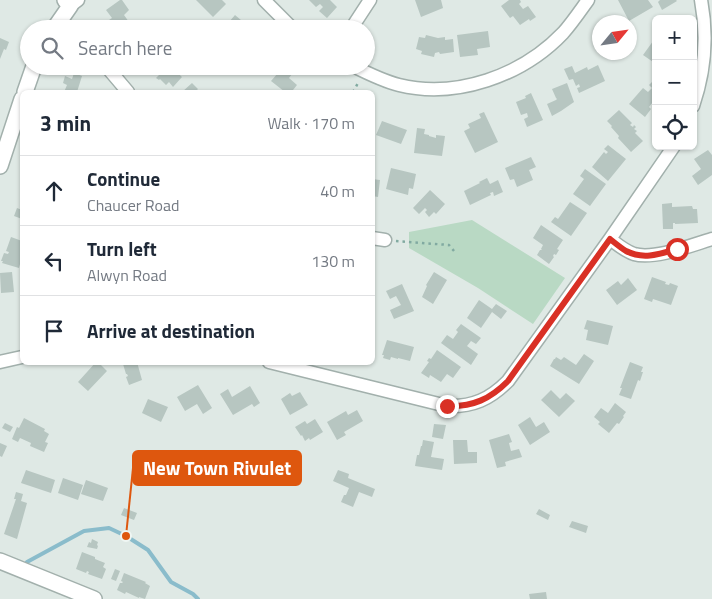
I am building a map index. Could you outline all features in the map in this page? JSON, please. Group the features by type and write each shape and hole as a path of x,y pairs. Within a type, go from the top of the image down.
{"street":[{"path":"264,0 284,20"},
{"path":"357,20 370,0"},
{"path":"372,75 398,85 422,89 454,87 481,82 509,72 546,48 562,34 588,0"},
{"path":"693,105 703,75 705,52 705,30 701,0"},
{"path":"64,20 71,2"},
{"path":"26,90 31,75"},
{"path":"114,75 126,90"},
{"path":"1,162 20,105"},
{"path":"281,365 447,406 461,406 487,398 508,381 671,150"},
{"path":"610,239 626,251 646,256 660,254 712,239"},
{"path":"0,362 20,357"},
{"path":"0,561 94,599"}],"path":[{"path":"379,239 449,245 454,251"}],"green space":[{"path":"472,220 565,278 533,324 478,288 409,248 409,232"}],"building":[{"path":"122,0 129,10 124,15 128,20 109,20 112,18 106,10"},
{"path":"196,0 222,0 226,4 213,17"},
{"path":"309,0 330,0 337,7 327,18 319,11 323,7 320,4 316,7"},
{"path":"415,0 441,0 443,8 421,17"},
{"path":"509,0 520,0 519,4 523,9 528,6 536,17 520,25 513,16 510,18 501,6"},
{"path":"618,0 648,0 653,7 637,16 626,15"},
{"path":"660,0 677,1 662,10 658,2"},
{"path":"235,15 241,20 231,20"},
{"path":"488,31 490,47 477,49 478,55 460,57 457,35"},
{"path":"426,35 438,38 445,37 445,40 453,39 454,52 435,53 434,57 421,54 422,51 416,49 419,37 425,38"},
{"path":"0,38 9,42 0,59"},
{"path":"652,43 652,61 643,55"},
{"path":"598,65 605,81 579,93 577,88 580,87 579,84 576,86 573,79 569,80 564,69 572,66 575,73 587,67 588,70"},
{"path":"73,75 82,76 78,90 65,90 67,85 63,83 65,76 72,79"},
{"path":"159,75 180,75 182,77 173,87 169,82 166,85 156,78"},
{"path":"276,75 291,75 289,78 297,85 293,90 282,90 271,81"},
{"path":"192,83 198,89 197,90 184,90"},
{"path":"567,83 574,102 552,116 547,104 557,99 552,89"},
{"path":"643,88 648,92 652,88 652,103 649,107 651,109 645,117 629,104"},
{"path":"531,93 543,120 527,127 524,119 528,117 527,113 521,115 516,102 526,98 525,96"},
{"path":"619,110 632,123 630,125 636,127 634,129 637,131 635,133 643,141 631,152 618,138 619,136 607,121"},
{"path":"484,112 498,142 475,153 464,131 470,128 468,124 481,118 479,114"},
{"path":"382,121 407,130 401,144 376,135"},
{"path":"417,128 425,129 424,134 436,138 436,135 445,136 442,156 414,153"},
{"path":"608,145 626,159 608,181 592,167 604,152 606,154 608,152 604,149"},
{"path":"708,150 712,155 712,175 698,185 692,176 701,169 694,159"},
{"path":"531,157 536,167 529,170 533,180 517,187 514,179 510,180 505,168"},
{"path":"391,168 416,174 413,189 409,188 408,195 386,189"},
{"path":"585,169 606,184 590,206 573,194 584,179 580,176"},
{"path":"487,178 490,184 498,180 503,192 494,196 493,192 490,193 491,195 470,205 464,191"},
{"path":"375,179 380,180 378,197 375,196"},
{"path":"430,190 445,204 436,214 434,212 429,217 425,212 427,210 425,208 419,214 413,208"},
{"path":"570,202 587,213 571,236 551,222 555,217 558,219"},
{"path":"672,203 672,207 692,206 693,209 697,209 698,223 673,223 673,229 663,229 662,204"},
{"path":"17,208 20,209 20,218 14,216"},
{"path":"541,225 563,240 557,249 559,250 556,255 554,254 549,264 537,255 542,250 543,245 533,238"},
{"path":"11,237 20,240 19,268 2,263 4,253 8,254 9,252 6,251"},
{"path":"12,272 14,292 1,293 0,273"},
{"path":"434,272 447,280 433,304 422,297 426,285"},
{"path":"652,277 666,282 665,284 669,285 670,283 678,286 671,305 653,299 652,302 644,299"},
{"path":"628,278 637,290 617,305 606,290 618,281 621,285"},
{"path":"402,284 414,311 394,319 390,310 401,305 396,296 390,299 386,291"},
{"path":"479,300 492,309 496,304 507,311 501,319 492,312 481,328 467,318"},
{"path":"587,320 613,326 608,345 586,340 588,330 584,329"},
{"path":"461,324 481,338 476,344 471,341 467,346 478,354 471,365 441,343 447,335 453,339 458,332 456,330"},
{"path":"387,340 414,347 410,361 391,357 390,360 383,358 384,355 382,355"},
{"path":"437,350 461,367 453,378 447,374 441,382 430,375 429,378 421,373 429,362 427,361 429,358 431,359"},
{"path":"584,354 594,361 579,384 550,366 556,357 561,360 564,357 576,365"},
{"path":"630,362 643,367 640,381 638,380 631,399 619,395"},
{"path":"93,365 101,365 107,371 88,391 78,382"},
{"path":"123,365 138,365 142,380 129,385"},
{"path":"198,385 212,408 203,414 197,404 185,411 177,397"},
{"path":"250,386 260,403 254,407 252,404 233,415 220,394 228,389 232,397"},
{"path":"551,390 560,399 566,393 575,401 559,417 541,400"},
{"path":"300,392 308,405 290,415 281,399 290,393 292,396"},
{"path":"148,399 168,407 161,422 142,413"},
{"path":"615,403 626,412 619,424 617,423 609,433 598,424 600,422 594,417 601,408 608,413"},
{"path":"357,410 363,421 344,432 346,435 337,440 327,422 346,411 348,415"},
{"path":"530,417 536,427 544,422 550,432 530,445 518,425"},
{"path":"24,418 45,429 44,431 49,434 45,442 48,443 44,452 30,446 31,443 20,438 18,442 12,439 17,427 19,428"},
{"path":"315,419 323,432 305,441 295,427 305,421 307,424"},
{"path":"5,423 13,427 10,432 2,428"},
{"path":"434,424 446,425 443,439 432,437"},
{"path":"509,434 512,442 509,443 511,451 519,449 522,457 505,462 506,466 497,468 489,440"},
{"path":"423,440 434,442 431,457 444,459 442,470 415,466"},
{"path":"453,440 467,440 468,452 477,452 477,463 454,464"},
{"path":"0,443 7,446 2,457 0,456"},
{"path":"26,470 55,480 51,493 21,483"},
{"path":"338,470 349,474 348,478 375,489 372,497 359,492 353,507 341,502 349,488 333,481"},
{"path":"63,478 83,485 78,500 58,493"},
{"path":"86,480 108,488 103,501 81,494"},
{"path":"16,492 23,494 21,501 27,503 17,539 4,534 16,499 14,499"},
{"path":"124,508 137,513 134,520 121,515"},
{"path":"539,509 550,515 548,520 536,514"},
{"path":"572,521 588,526 586,533 569,527"},
{"path":"92,539 98,542 97,549 87,547"},
{"path":"82,552 105,563 103,567 106,569 102,579 88,574 89,572 87,571 86,573 76,569"},
{"path":"115,569 120,571 116,581 111,579"},
{"path":"124,573 146,582 150,586 145,599 117,590 120,583 123,582 121,581"},
{"path":"546,592 547,599 530,599 529,594"}],"waterway":[{"path":"27,562 84,531 109,528 148,550 171,582 193,594 198,599"}],"place":[{"name":"New Town Rivulet","path":"126,536"}],"route":[{"path":"447,406 461,406 487,398 508,381 610,239 626,251 636,255 660,254 677,249"}]}
